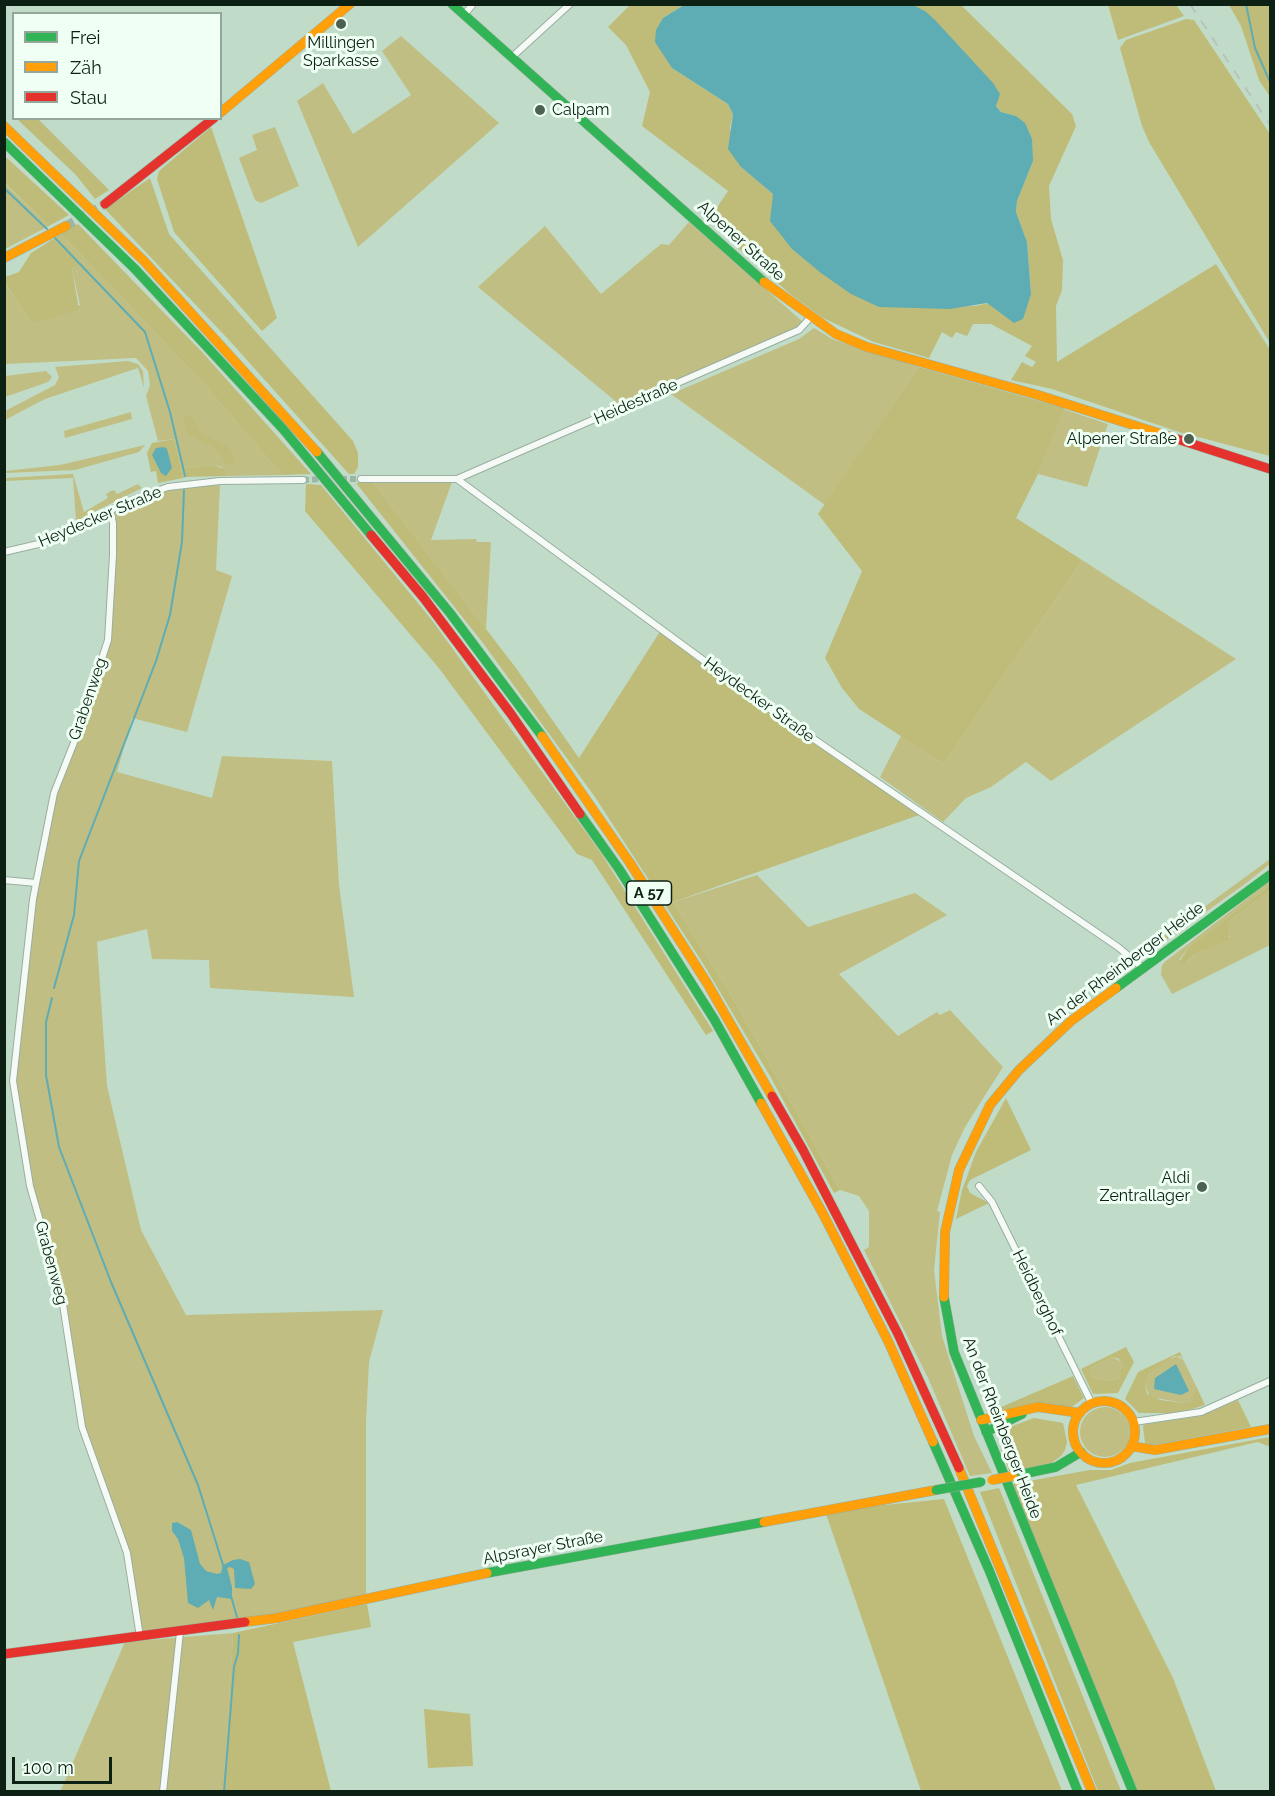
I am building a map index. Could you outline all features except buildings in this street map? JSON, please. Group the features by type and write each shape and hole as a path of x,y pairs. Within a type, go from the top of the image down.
{"main road":[{"path":"222,111 350,4"},
{"name":"Alpener Straße","path":"453,4 778,294 836,334 867,347 1038,395 1270,469"},
{"path":"105,204 211,120"},
{"name":"A 57","path":"4,126 144,261 296,426 505,684 630,863 706,983 791,1129 898,1334 975,1503 1092,1791"},
{"name":"A 57","path":"4,142 135,269 290,437 423,597 511,714 620,869 730,1048 822,1212 888,1341 989,1570 1078,1791"},
{"path":"4,258 66,226"},
{"name":"An der Rheinberger Heide","path":"1133,1791 954,1352 945,1315 942,1276 945,1232 959,1170 990,1105 1019,1070 1071,1021 1270,875"},
{"path":"1106,1401 1118,1404 1126,1410 1134,1422 1135,1436 1131,1446 1125,1455 1111,1462 1095,1461 1082,1452 1074,1436 1075,1424 1080,1413 1092,1404 1106,1401"},
{"path":"981,1420 1038,1407 1080,1413"},
{"path":"986,1432 1014,1417 1032,1412 1055,1413 1075,1424"},
{"path":"1131,1446 1155,1450 1270,1429"},
{"name":"Alpsrayer Straße","path":"4,1654 180,1632 322,1610 498,1571 1013,1476 1056,1467 1082,1452"}],"street":[{"path":"464,15 473,4"},
{"path":"512,57 570,4"},
{"name":"Heidestraße","path":"457,479 799,330 810,318"},
{"path":"361,479 457,479"},
{"name":"Heydecker Straße","path":"457,479 767,707 1118,947 1144,969"},
{"name":"Heydecker Straße","path":"4,552 47,542 139,496 180,485 220,481 303,480"},
{"name":"Grabenweg","path":"110,510 113,523 113,544 108,640 77,735 54,793 36,883 13,1081 30,1186 62,1298 82,1427 128,1553 140,1637"},
{"path":"4,880 36,883"},
{"name":"Heidberghof","path":"979,1186 992,1202 1092,1404"},
{"path":"1134,1422 1201,1412 1270,1381"},
{"path":"163,1791 180,1632"}],"shaded area":[{"path":"630,5 684,5 663,18 672,68 728,104 733,114 730,128 741,167 773,194 879,307 914,307 975,306 1031,294 1027,242 1016,212 1017,201 1033,161 1016,116 1001,112 925,11 911,5 961,5 1072,114 1076,126 1049,186 1051,219 1063,260 1062,290 1056,306 1057,362 1216,264 1270,350 1270,456 1179,432 1052,389 1011,380 1022,362 1032,367 1036,362 1025,356 1032,346 991,324 973,324 967,336 956,332 952,338 942,332 929,358 874,342 823,318 790,294 708,221 728,191 642,126 650,92 626,45 608,27"},
{"path":"1108,5 1176,5 1184,16 1118,40"},
{"path":"1229,5 1270,5 1270,97 1259,80 1241,26"},
{"path":"1186,19 1194,20 1270,134 1270,343 1149,142 1142,126 1120,48 1126,40"},
{"path":"401,36 499,123 358,247 297,101 323,83 353,134 411,95 382,51"},
{"path":"18,120 39,120 109,190 95,199 76,175"},
{"path":"211,127 277,318 262,331 174,232 157,179 159,171"},
{"path":"275,127 299,186 261,203 255,200 239,158 257,150 252,135"},
{"path":"4,156 69,215 47,227 46,223 5,183"},
{"path":"150,178 169,234 353,441 358,453 358,467 354,474 349,474 229,340 105,209"},
{"path":"4,183 46,223 47,227 5,249"},
{"path":"689,222 803,322 784,335 620,405 478,287 545,226 601,294 661,244 669,245"},
{"path":"78,224 202,352 311,474 282,475 204,384 61,234"},
{"path":"61,234 204,384 282,475 227,476 222,467 214,465 186,468 186,477 183,478 174,439 158,441 146,396 150,385 148,371 136,358 5,364 4,282 31,323 80,305 72,269 78,265 53,239"},
{"path":"53,239 79,265 72,269 79,310 31,323 5,283 5,277 19,272 31,253"},
{"path":"814,328 832,339 919,367 825,505 671,394 799,339"},
{"path":"128,361 138,364 143,371 144,388 138,368 45,399 5,420 5,411 55,385 59,377 55,367"},
{"path":"919,367 1064,408 1038,474 1016,518 1082,560 944,764 859,709 842,688 825,658 862,571 818,514"},
{"path":"46,371 52,377 48,382 5,397 5,376"},
{"path":"1063,409 1108,424 1087,487 1038,474"},
{"path":"131,412 132,419 65,438 64,431"},
{"path":"187,415 193,418 199,432 229,447 234,457 232,464 227,464 216,449 187,433 183,421"},
{"path":"174,439 183,478 158,483 156,471 151,472 147,453 152,443"},
{"path":"145,445 139,452 75,470 5,473 5,471 60,465"},
{"path":"214,465 225,469 227,476 186,477 186,468"},
{"path":"73,474 84,512 108,498 106,494 111,491 114,490 117,494 138,484 142,488 76,521 73,478 5,481 5,478"},
{"path":"373,482 452,482 431,540 476,539 477,542 491,542 486,629"},
{"path":"373,482 516,668 579,758 661,630 919,815 673,902 731,995 840,1190 834,1193 770,1076 704,965 595,797 483,643 356,483"},
{"path":"306,484 321,485 431,619 601,853 713,1031 706,1035 592,860 577,854 438,667 305,511"},
{"path":"220,485 216,570 232,576 187,732 132,718 117,772 212,798 222,756 332,761 339,885 354,997 210,988 209,960 152,959 147,929 97,942 107,1086 141,1230 186,1315 383,1310 369,1362 366,1421 366,1600 140,1637 127,1553 82,1427 62,1298 30,1186 13,1081 33,899 54,793 108,640 111,613 110,515 149,496 174,489"},
{"path":"1082,560 1236,659 1051,781 1026,762 991,787 966,798 943,822 880,777 901,736 944,764"},
{"path":"1270,859 1270,864 1245,884 1145,955 1140,954"},
{"path":"757,875 808,927 915,893 947,915 839,974 898,1036 937,1012 940,1015 950,1010 1003,1067 965,1127 952,1155 937,1211 940,1212 934,1270 942,1336 974,1436 992,1473 970,1476 928,1378 864,1250 869,1247 869,1211 859,1196 840,1190 731,995 673,902"},
{"path":"1270,881 1270,885 1189,947 1179,960 1188,961 1197,953 1230,937 1227,931 1228,922 1270,891 1270,945 1172,994 1161,975 1162,965"},
{"path":"1270,885 1270,891 1228,922 1229,939 1197,953 1185,963 1179,962 1189,947"},
{"path":"1006,1098 1031,1150 970,1180 967,1186 970,1193 989,1203 956,1219 962,1190 976,1152"},
{"path":"1126,1347 1134,1362 1118,1393 1093,1394 1081,1369","holes":["1112,1357 1119,1359 1123,1365 1119,1378 1106,1381 1090,1377 1090,1368"]},
{"path":"1180,1352 1184,1361 1180,1356 1174,1356 1149,1374 1145,1385 1147,1394 1161,1400 1184,1403 1191,1401 1197,1388 1205,1405 1179,1413 1139,1413 1125,1399 1138,1372"},
{"path":"1177,1356 1184,1361 1197,1388 1196,1395 1191,1401 1184,1403 1150,1397 1145,1385 1149,1374 1162,1362"},
{"path":"1112,1357 1122,1362 1123,1368 1119,1378 1106,1381 1090,1377 1090,1368"},
{"path":"1073,1376 1084,1398 1069,1409 995,1413 992,1408 999,1408"},
{"path":"1238,1400 1251,1427 1154,1445 1145,1443 1143,1426 1146,1424 1200,1416"},
{"path":"1100,1407 1110,1407 1123,1414 1130,1427 1130,1437 1123,1450 1110,1457 1100,1457 1091,1453 1084,1446 1080,1437 1080,1427 1084,1418 1091,1411"},
{"path":"1034,1418 1063,1423 1067,1442 1065,1450 1050,1464 1010,1473 1001,1449 1004,1447 1002,1436 1010,1427"},
{"path":"1270,1437 1270,1447 1258,1442 1076,1485 1173,1678 1216,1791 1138,1791 1012,1484 1090,1470 1111,1470 1130,1463"},
{"path":"999,1488 1121,1791 1098,1791 980,1492"},
{"path":"944,1499 1062,1791 921,1791 825,1511"},
{"path":"367,1604 371,1627 293,1642 331,1791 224,1791 233,1633"},
{"path":"233,1633 224,1791 60,1792 125,1642"},
{"path":"424,1709 470,1714 473,1766 428,1768"}],"water":[{"path":"911,4 925,11 935,20 993,83 1000,94 996,106 1001,112 1016,116 1025,123 1032,139 1033,161 1017,201 1016,212 1027,242 1031,294 1023,319 1014,323 987,303 950,309 879,307 851,294 821,273 792,249 770,221 773,194 741,167 728,149 733,114 728,104 672,68 655,42 656,30 663,18 684,5"},
{"path":"156,448 167,449 172,468 166,476 161,473 152,455"},
{"path":"1176,1364 1189,1391 1181,1395 1154,1389 1155,1378"},
{"path":"177,1522 191,1530 200,1564 206,1571 221,1573 223,1565 233,1560 240,1559 249,1562 255,1584 251,1589 235,1588 234,1569 230,1567 227,1568 232,1587 232,1599 217,1597 213,1610 209,1600 198,1608 188,1603 184,1558 178,1539 172,1531 172,1523"}],"waterway":[{"path":"1246,4 1255,48 1270,82"},
{"path":"4,188 47,229"},
{"path":"55,238 145,332 170,412 185,476"},
{"path":"54,988 74,915 79,861 156,661 170,615 182,542 184,490"},
{"path":"52,998 46,1022 46,1075 59,1147 111,1282 198,1485 224,1568"},
{"path":"231,1596 237,1617"},
{"path":"224,1792 234,1667 239,1635"}],"tunnel":[{"path":"66,226 105,204"},
{"path":"303,480 324,479"},
{"path":"341,479 361,479"}],"railway":[{"path":"1190,4 1270,125"}],"traffic: fast":[{"path":"452,4 764,282"},
{"path":"4,142 135,269 283,429 371,535"},
{"path":"317,452 450,613 542,736"},
{"path":"580,814 619,869 714,1019 761,1103"},
{"path":"1116,988 1270,875"},
{"path":"944,1297 954,1352 1133,1792"},
{"path":"986,1432 1022,1414"},
{"path":"933,1442 989,1570 1078,1792"},
{"path":"1013,1476 1056,1467 1081,1452"},
{"path":"936,1490 981,1482"},
{"path":"487,1573 764,1522"}],"traffic: slow":[{"path":"222,111 350,4"},
{"path":"4,126 144,261 317,452"},
{"path":"4,258 66,226"},
{"path":"764,282 836,334 867,347 1038,395 1171,437"},
{"path":"542,736 630,863 707,983 772,1096"},
{"path":"944,1297 945,1232 959,1170 990,1105 1019,1070 1071,1021 1116,988"},
{"path":"761,1103 822,1212 888,1341 933,1442"},
{"path":"1104,1401 1126,1410 1135,1432 1126,1454 1104,1463 1082,1454 1073,1432 1082,1410 1104,1401"},
{"path":"981,1420 1038,1407 1080,1413"},
{"path":"1131,1446 1155,1450 1270,1429"},
{"path":"959,1468 1092,1792"},
{"path":"992,1480 1013,1476"},
{"path":"764,1522 936,1490"},
{"path":"245,1622 277,1618 487,1573"}],"traffic: jam":[{"path":"105,204 211,120"},
{"path":"1171,437 1270,469"},
{"path":"371,535 423,597 511,714 580,814"},
{"path":"772,1096 803,1150 898,1334 959,1468"},
{"path":"4,1654 245,1622"}],"place":[{"name":"Millingen Sparkasse","path":"341,24"},
{"name":"Calpam","path":"540,110"},
{"name":"Alpener Straße","path":"1189,439"},
{"name":"Aldi Zentrallager","path":"1202,1187"}]}
